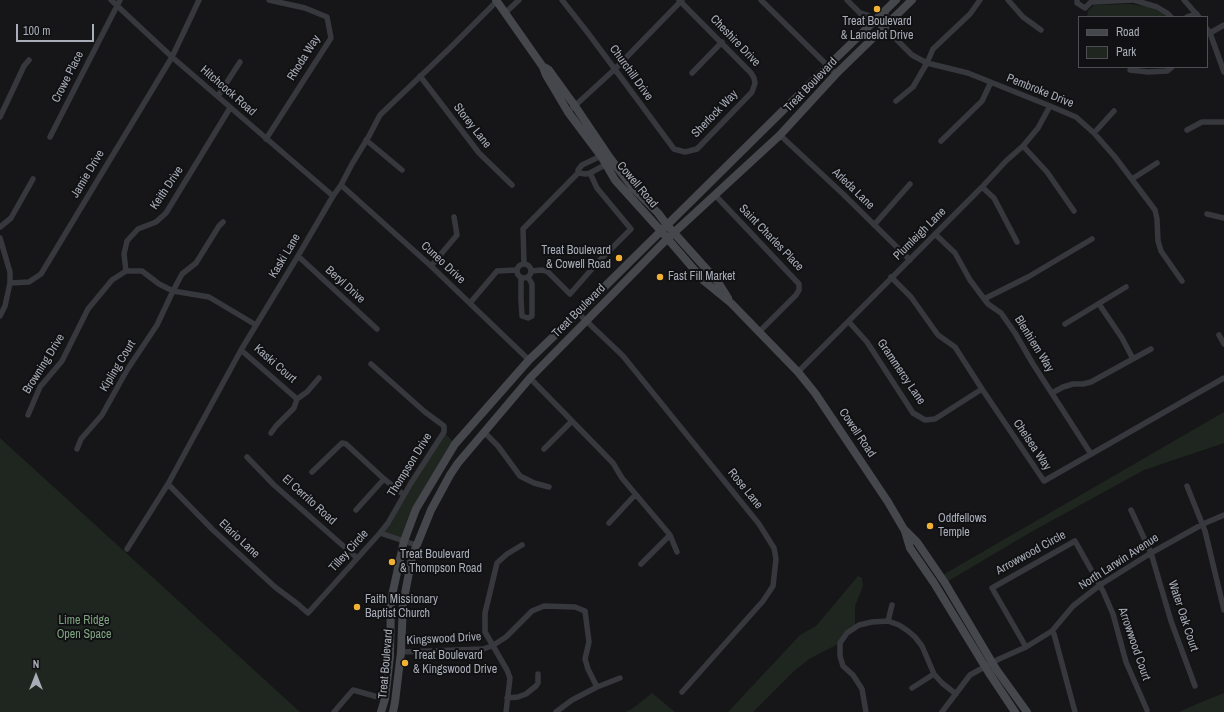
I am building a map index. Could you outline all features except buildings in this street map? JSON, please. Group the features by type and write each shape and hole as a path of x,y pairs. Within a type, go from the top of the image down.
{"main road":[{"name":"Treat Boulevard","path":"381,712 385,697 390,656 392,600 404,541 416,510 454,444 529,360 896,0"},
{"name":"Treat Boulevard","path":"393,712 401,652 403,604 412,557 431,510 450,475 530,378 586,320 667,239 780,135 836,74 912,0"},
{"name":"Cowell Road","path":"496,1 543,67 546,75 568,112 601,156 608,161"},
{"name":"Cowell Road","path":"543,67 549,70 575,106 608,161 615,180 664,228 674,233 718,282 731,303"},
{"name":"Cowell Road","path":"664,228 667,239 704,281 731,303 798,372 832,416 888,502 905,531 910,548 989,665 1015,712"},
{"path":"385,697 393,682 395,659 397,654 401,652 398,650 395,643 395,621 391,610"},
{"name":"Cowell Road","path":"989,665 1027,712"}],"street":[{"name":"Hitchcock Road","path":"111,0 119,3 172,57 333,196"},
{"path":"172,57 199,0"},
{"name":"Rhoda Way","path":"266,139 331,38 327,17 305,8 269,0"},
{"path":"505,13 519,0"},
{"name":"Churchill Drive","path":"562,0 674,149 685,152"},
{"path":"761,0 836,74"},
{"path":"847,0 860,13 867,15 874,22"},
{"path":"860,36 864,36 874,27 884,28 882,23 883,18 900,0"},
{"path":"896,101 913,87 927,63 933,49 970,14 980,0"},
{"path":"1008,0 1016,10 1041,30"},
{"path":"1078,0 1077,3 1085,8 1090,1 1133,0 1157,7 1169,16"},
{"path":"1184,0 1198,15"},
{"name":"Kaski Lane","path":"127,550 168,484 241,350 341,185 380,116 496,1"},
{"path":"568,112 615,69 680,1"},
{"name":"Cheshire Drive","path":"680,1 751,73 755,83"},
{"name":"Crowe Place","path":"50,137 119,3"},
{"path":"1224,25 1208,31 1224,72"},
{"name":"Pembroke Drive","path":"884,28 912,55 927,63 968,72 1076,117 1094,133 1132,179 1155,210 1158,241 1161,251 1182,281"},
{"path":"692,73 722,42"},
{"name":"Jamie Drive","path":"10,283 29,282 41,274 172,57"},
{"path":"0,117 24,66 29,60"},
{"path":"218,96 240,62"},
{"path":"1130,70 1154,72 1166,71 1170,68"},
{"name":"Storey Lane","path":"420,76 479,153 512,185"},
{"path":"941,142 982,101 991,82"},
{"name":"Sherlock Way","path":"685,152 697,149 752,92 755,83"},
{"name":"Plumleigh Lane","path":"798,372 849,322 891,277 910,260 1006,161 1023,146 1038,128 1050,106"},
{"name":"Keith Drive","path":"126,271 124,254 127,241 138,229 156,222 166,213 230,108"},
{"path":"1094,133 1114,111"},
{"path":"1187,130 1202,122 1224,122"},
{"name":"Arleda Lane","path":"780,135 910,260"},
{"path":"366,140 402,170"},
{"path":"1023,146 1047,172 1074,211"},
{"path":"524,264 523,229 578,173 578,170 582,165 601,156"},
{"path":"578,173 590,173 608,161"},
{"path":"1132,179 1157,163"},
{"path":"532,271 542,270 548,272 570,294 598,262 631,229 597,188 590,173"},
{"path":"0,227 11,218 33,180"},
{"path":"874,225 910,184"},
{"name":"Cuneo Drive","path":"341,185 431,266 529,360"},
{"path":"982,187 994,198 1017,242"},
{"name":"Saint Charles Place","path":"715,195 800,284 796,295 759,332"},
{"path":"1207,214 1224,218"},
{"path":"431,266 457,235 454,217"},
{"name":"Kipling Court","path":"77,449 81,439 102,415 127,370 157,325 182,274 196,263 223,222"},
{"name":"Blenhiem Way","path":"935,234 955,254 970,280 988,304 1001,313 1091,454"},
{"path":"0,238 10,272 10,283 5,306 0,316"},
{"path":"984,299 1028,277 1092,239"},
{"name":"Beryl Drive","path":"298,256 377,329"},
{"path":"517,270 519,265 528,264 532,271"},
{"path":"517,270 521,277 522,316 528,318 532,316 532,284 528,277"},
{"path":"470,303 497,271 517,270"},
{"path":"126,271 142,271 159,284 173,290 209,297 256,325"},
{"name":"Browning Drive","path":"28,416 40,387 62,360 88,309 112,280 126,271"},
{"path":"528,277 532,271"},
{"path":"521,277 528,277"},
{"name":"Chelsea Way","path":"891,277 911,297 938,335 955,347 1044,481 1224,378"},
{"path":"1065,324 1126,287"},
{"path":"1099,304 1122,338 1133,359"},
{"name":"Rose Lane","path":"578,313 623,356 756,521 774,548 776,559 773,586 763,601 682,692"},
{"name":"Grammercy Lane","path":"849,322 867,342 913,413 926,420 935,418 982,389"},
{"path":"1218,335 1224,344"},
{"path":"1052,393 1073,384 1091,382 1151,349"},
{"name":"Kaski Court","path":"241,350 297,399 294,408 271,433"},
{"name":"Thompson Drive","path":"371,364 425,412 444,426 444,432 388,523 380,533"},
{"path":"297,399 308,392 319,378"},
{"path":"530,378 613,463 635,495 670,535 677,552"},
{"path":"544,449 572,421"},
{"path":"484,432 498,446 520,476 534,483 549,487"},
{"path":"312,472 342,443 346,444 404,495"},
{"name":"El Cerrito Road","path":"247,457 274,485 357,558"},
{"path":"356,510 384,479"},
{"name":"Elario Lane","path":"168,484 213,530 275,586 308,613"},
{"path":"1187,486 1203,524 1224,610"},
{"path":"609,524 635,495"},
{"name":"Water Oak Court","path":"1131,510 1151,553 1171,621 1195,686"},
{"name":"North Larwin Avenue","path":"942,712 970,675 1026,647 1052,631 1073,606 1100,585 1151,553 1203,524 1224,515"},
{"name":"Tilley Circle","path":"308,613 380,533 416,546"},
{"path":"641,564 670,535"},
{"name":"Arrowwood Circle","path":"1026,647 992,588 1075,541 1100,585"},
{"path":"506,712 510,678 485,632 485,613 497,563 507,554 522,546"},
{"name":"Arrowwood Court","path":"1100,585 1113,614 1126,662 1147,710"},
{"path":"888,621 892,605"},
{"name":"Kingswood Drive","path":"401,652 476,650 492,646 506,637 532,611 544,606 575,607 585,611 589,642 585,659 597,687"},
{"path":"866,712 862,689 853,675 843,666 840,656 840,643 847,633 859,625 872,622 888,621 899,625 915,637 922,646 934,674 956,694"},
{"path":"1052,631 1075,712"},
{"path":"508,698 526,694 536,686 538,682 538,674"},
{"path":"912,688 934,674"},
{"path":"556,712 572,700 597,687 620,678"},
{"path":"334,712 353,690 385,697"}],"green space":[{"path":"1130,4 1149,7 1163,13 1166,16 1087,16 1088,11 1094,5"},
{"path":"1224,412 1224,443 1144,470 1031,532 945,583 941,576"},
{"path":"444,432 455,444 416,509 404,541 380,533"},
{"name":"Lime Ridge Open Space","path":"0,438 125,552 300,712 0,712"},
{"path":"858,576 862,578 863,586 855,606 855,628 840,643 809,659 793,672 753,712 728,712 800,635 816,626"},
{"path":"652,693 675,712 625,712 632,709"},
{"path":"1224,693 1224,712 1179,712 1204,701"}],"place":[{"name":"Treat Boulevard & Lancelot Drive","path":"877,9"},
{"name":"Treat Boulevard & Cowell Road","path":"619,258"},
{"name":"Fast Fill Market","path":"660,277"},
{"name":"Oddfellows Temple","path":"930,526"},
{"name":"Treat Boulevard & Thompson Road","path":"392,562"},
{"name":"Faith Missionary Baptist Church","path":"357,607"},
{"name":"Treat Boulevard & Kingswood Drive","path":"405,663"}]}
